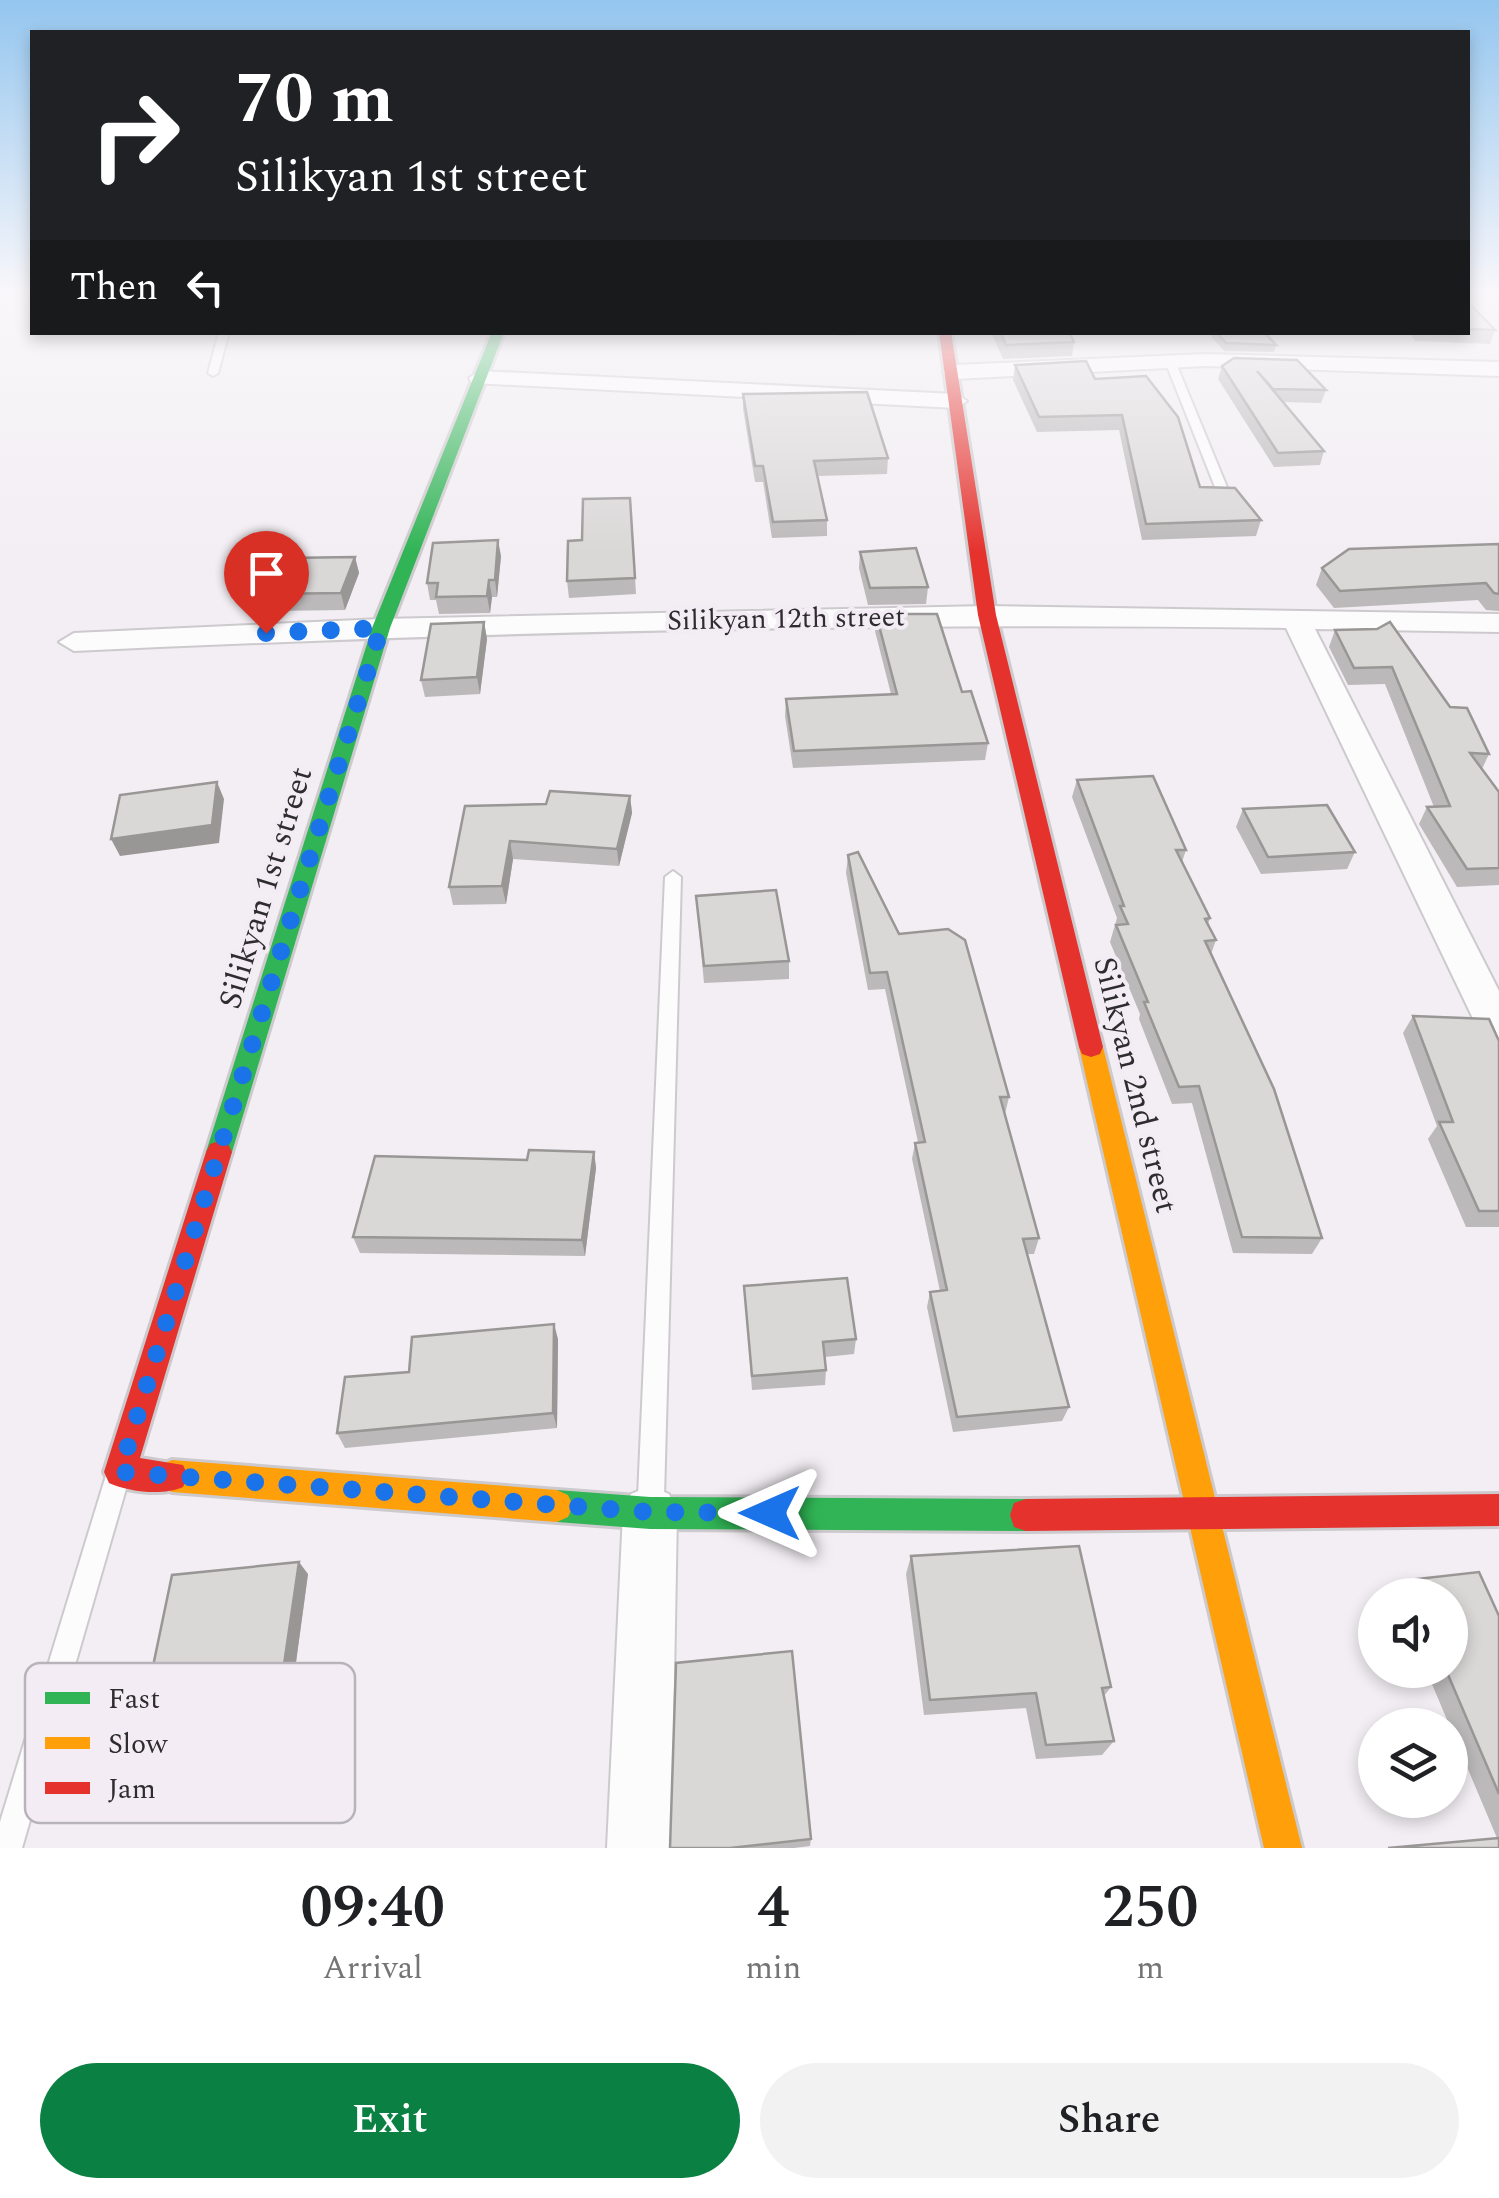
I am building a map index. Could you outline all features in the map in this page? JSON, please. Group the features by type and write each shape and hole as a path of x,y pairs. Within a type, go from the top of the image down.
{"street":[{"name":"Silikyan 1st street","path":"120,1472 381,628 479,380"},
{"path":"526,380 956,401"},
{"name":"Silikyan 2nd street","path":"955,380 987,615 1207,1516 1283,1848"},
{"name":"Silikyan 12th street","path":"74,642 381,628 987,615 1499,623"},
{"path":"1296,620 1499,1031"},
{"path":"120,1472 650,1512 1207,1516 1499,1510"},
{"path":"639,1848 650,1512"}],"lane":[{"path":"1178,380 1225,497"},
{"path":"650,1512 672,877"},
{"path":"63,1663 120,1472"},
{"path":"7,1848 25,1788"}],"building":[{"path":"1022,380 1149,380 1178,417 1200,487 1235,488 1261,520 1146,524 1122,415 1039,417"},
{"path":"1231,380 1265,380 1324,451 1278,453"},
{"path":"1265,380 1317,380 1326,390 1273,389"},
{"path":"867,392 888,458 814,461 827,520 773,522 763,466 755,466 743,394"},
{"path":"630,498 635,578 567,581 568,541 582,540 583,499"},
{"path":"498,540 495,580 489,580 487,596 436,597 438,583 427,583 433,543"},
{"path":"1499,544 1499,594 1486,583 1340,591 1322,568 1349,549"},
{"path":"916,548 928,587 870,588 860,552"},
{"path":"355,557 341,593 268,594 284,558"},
{"path":"876,614 937,614 962,692 971,691 988,743 794,751 786,699 897,694"},
{"path":"484,622 477,677 421,680 431,624"},
{"path":"1390,622 1450,707 1467,708 1489,754 1470,753 1499,792 1499,868 1467,869 1427,807 1450,806 1392,667 1354,668 1335,630 1377,629"},
{"path":"1153,776 1186,850 1176,850 1210,918 1205,919 1216,940 1205,941 1274,1089 1322,1238 1242,1237 1199,1086 1179,1087 1144,1002 1148,1002 1116,925 1128,924 1120,906 1124,906 1077,780"},
{"path":"217,782 212,825 111,839 120,795"},
{"path":"550,791 630,796 617,849 510,841 502,886 449,887 465,806 546,804"},
{"path":"1327,805 1355,852 1268,857 1243,809"},
{"path":"858,852 899,934 948,929 965,940 1009,1097 1000,1097 1039,1238 1023,1239 1069,1407 957,1417 930,1292 947,1290 915,1143 925,1142 887,972 870,973 848,855"},
{"path":"776,890 789,961 704,966 696,896"},
{"path":"1413,1016 1489,1019 1499,1041 1499,1211 1479,1211 1439,1122 1453,1122"},
{"path":"529,1150 594,1152 582,1240 353,1237 375,1156 527,1160"},
{"path":"847,1278 856,1339 823,1342 826,1370 752,1376 744,1286"},
{"path":"554,1324 553,1413 337,1433 345,1377 409,1372 412,1337"},
{"path":"1079,1546 1111,1687 1102,1688 1114,1741 1046,1745 1036,1693 930,1700 911,1556"},
{"path":"299,1562 284,1663 154,1663 172,1575"},
{"path":"1479,1572 1499,1616 1499,1794 1468,1721 1468,1708 1462,1708 1454,1688 1468,1688 1468,1578 1426,1578"},
{"path":"792,1651 811,1839 730,1848 670,1848 676,1663"},
{"path":"1499,1838 1499,1848 1388,1848"}],"traffic: fast":[{"path":"219,1152 381,628 479,380"},
{"path":"557,1506 650,1513 1026,1515"}],"traffic: slow":[{"path":"1091,1047 1283,1848"},
{"path":"172,1476 557,1506"}],"traffic: jam":[{"path":"952,380 987,615 1091,1047"},
{"path":"172,1476 120,1472 219,1152"},
{"path":"1026,1515 1499,1510"}],"route":[{"path":"266,633 381,628 120,1472 650,1512 770,1513"}]}
